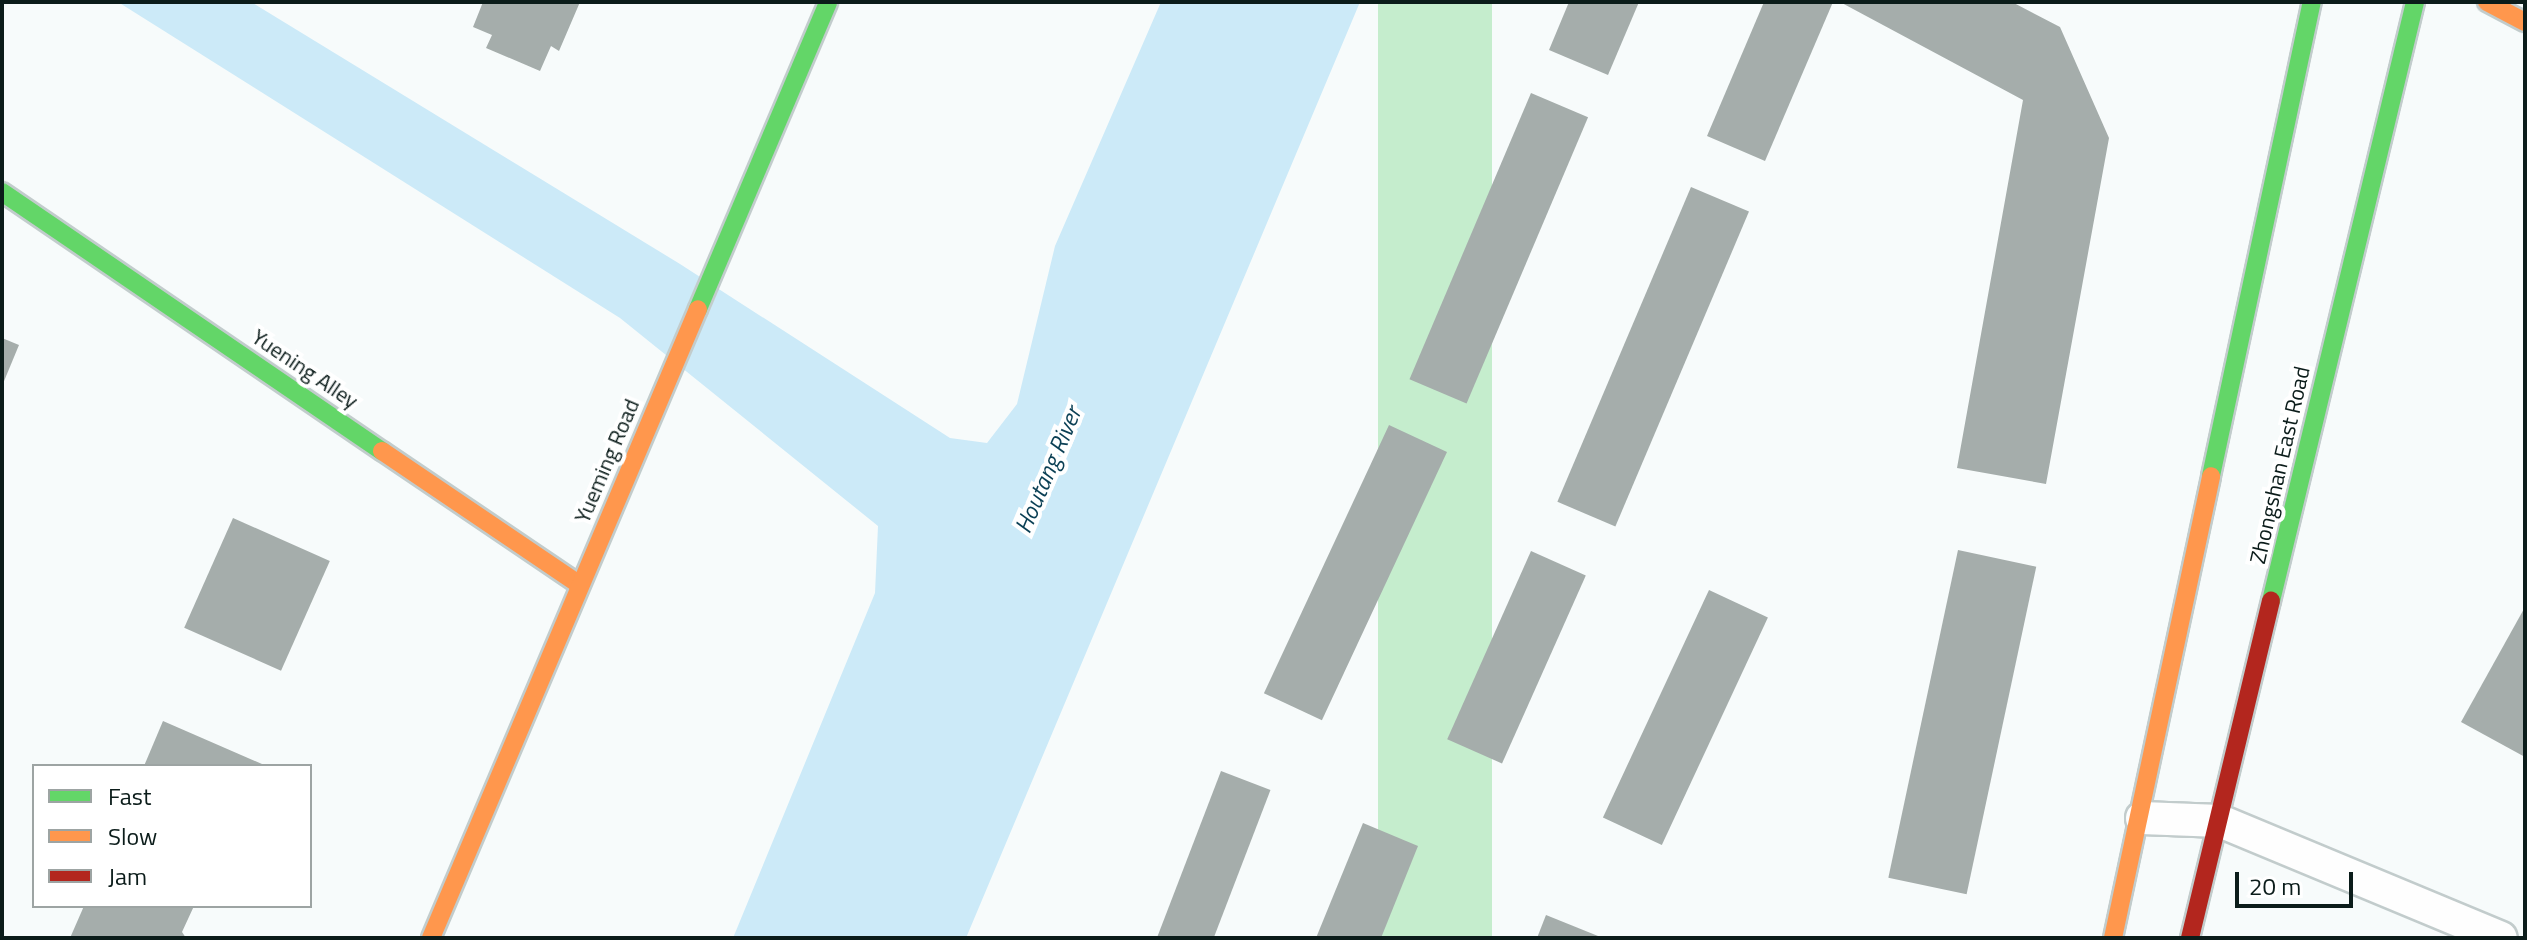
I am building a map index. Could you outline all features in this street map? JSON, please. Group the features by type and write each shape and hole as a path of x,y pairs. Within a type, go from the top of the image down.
{"main road":[{"name":"Yueming Road","path":"431,938 828,2"},
{"path":"2113,938 2142,818 2312,2"},
{"name":"Zhongshan East Road","path":"2190,938 2415,2"},
{"path":"2487,2 2525,22"},
{"name":"Yuening Alley","path":"2,192 580,585"}],"street":[{"path":"2142,818 2220,821 2501,938"}],"green space":[{"path":"1378,2 1492,2 1492,938 1378,938"}],"water":[{"name":"Houtang River","path":"118,2 251,2 680,264 950,438 987,443 1017,404 1055,246 1161,2 1360,2 966,938 733,938 875,593 878,526 620,318"}],"building":[{"path":"483,2 580,2 559,51 551,46 540,71 486,48 492,35 473,27"},
{"path":"1569,2 1639,2 1608,75 1549,50"},
{"path":"1764,2 1833,2 1765,161 1707,136"},
{"path":"1840,2 2012,2 2060,27 2109,138 2046,484 1957,468 2023,100"},
{"path":"1531,93 1588,117 1467,404 1409,379"},
{"path":"1691,187 1749,212 1615,526 1557,502"},
{"path":"2,338 19,345 2,386"},
{"path":"1389,425 1447,452 1322,720 1264,693"},
{"path":"233,518 330,561 281,671 184,628"},
{"path":"1958,550 2036,567 1967,894 1888,878"},
{"path":"1531,551 1586,575 1502,764 1447,739"},
{"path":"1709,590 1768,617 1662,845 1603,817"},
{"path":"2525,607 2525,757 2461,722"},
{"path":"163,721 262,764 145,764"},
{"path":"1221,771 1270,790 1214,938 1157,938"},
{"path":"1363,823 1418,846 1381,938 1316,938"},
{"path":"83,908 193,908 182,932 186,938 70,938"},
{"path":"1546,915 1603,938 1537,938"}],"traffic: fast":[{"path":"698,309 828,2"},
{"path":"2211,476 2312,2"},
{"path":"2271,601 2415,2"},
{"path":"2,192 382,451"}],"traffic: slow":[{"path":"2487,2 2525,22"},
{"path":"431,938 698,309"},
{"path":"382,451 580,585"},
{"path":"2113,938 2211,476"}],"traffic: jam":[{"path":"2190,938 2271,601"}]}
